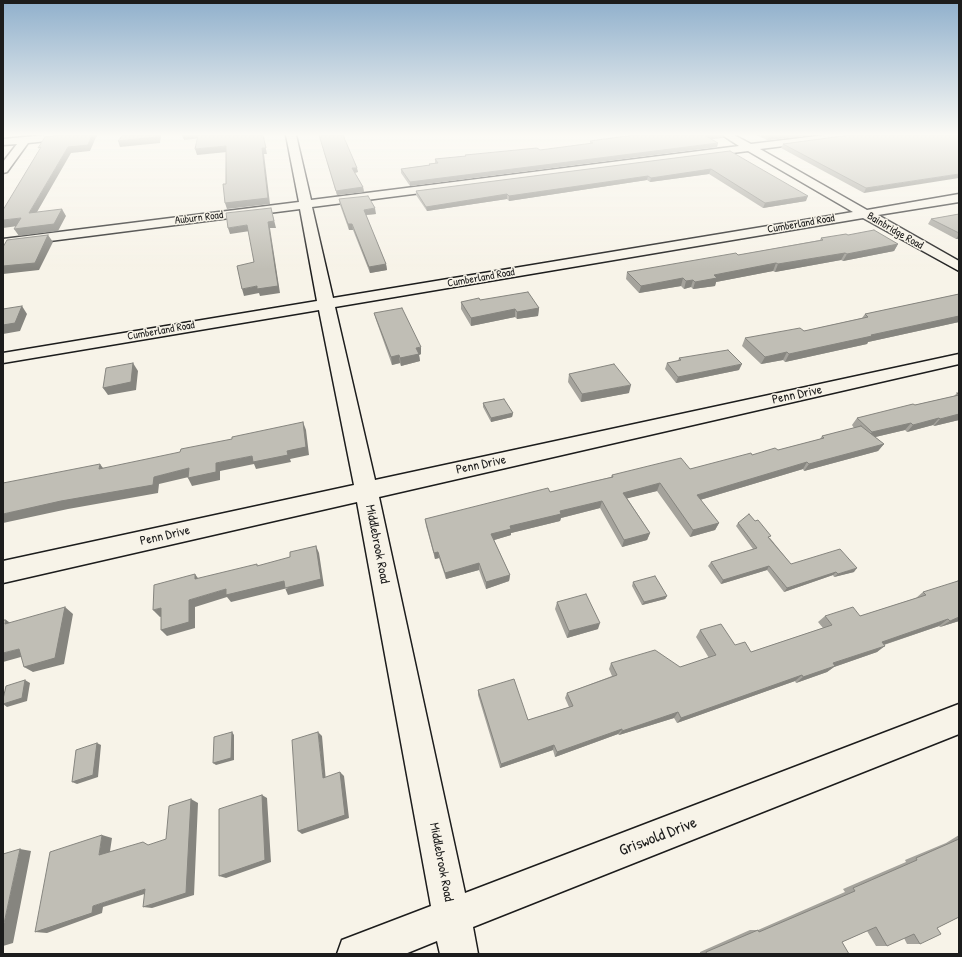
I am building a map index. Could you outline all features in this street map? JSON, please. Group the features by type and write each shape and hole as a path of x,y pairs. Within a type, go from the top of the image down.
{"street":[{"name":"Middlebrook Road","path":"301,180 326,304 367,490 459,954"},
{"name":"Auburn Road","path":"3,243 499,180"},
{"name":"Bainbridge Road","path":"806,180 959,267"},
{"name":"Cumberland Road","path":"3,358 959,198"},
{"name":"Penn Drive","path":"3,572 959,359"},
{"name":"Griswold Drive","path":"356,954 959,719"}],"building":[{"path":"21,180 49,180 29,213 62,209 54,224 14,229 21,218 3,220 3,210"},
{"path":"226,180 266,180 268,198 225,203 223,184 226,184"},
{"path":"333,180 359,180 363,187 336,191"},
{"path":"408,180 428,180 410,182"},
{"path":"505,180 623,180 509,196 507,194 426,207 416,191"},
{"path":"728,180 780,180 808,196 765,203"},
{"path":"850,180 921,180 866,188"},
{"path":"368,196 375,208 364,210 386,264 369,267 352,224 348,224 339,199"},
{"path":"271,208 274,221 268,222 278,286 257,289 257,286 242,289 237,266 254,262 247,225 228,228 226,213"},
{"path":"959,214 959,233 931,219"},
{"path":"874,230 898,244 847,254 845,253 778,264 776,263 714,275 717,278 695,282 693,280 686,281 683,278 641,286 627,272 736,253 738,255 823,240 821,238"},
{"path":"48,235 35,263 3,266 3,247 7,240"},
{"path":"528,292 539,308 517,312 515,309 471,318 461,302 479,298 480,300"},
{"path":"959,294 959,316 789,354 787,352 765,357 745,338 800,328 804,331 868,317 865,314"},
{"path":"22,306 15,323 3,325 3,309"},
{"path":"402,308 421,347 416,348 419,354 400,358 399,355 391,357 374,313"},
{"path":"728,350 742,364 678,377 667,363 681,360 679,358"},
{"path":"133,363 131,382 103,388 106,368"},
{"path":"614,364 631,385 582,394 569,374"},
{"path":"959,395 959,414 940,419 913,425 911,423 872,432 857,418 913,404 915,405"},
{"path":"504,399 513,413 491,418 483,403"},
{"path":"303,422 306,447 287,451 288,455 253,462 252,456 216,463 216,472 188,478 189,468 154,477 153,485 61,501 3,514 3,483 100,464 99,469 180,452 181,449 232,439 232,437"},
{"path":"861,426 884,444 809,464 807,462 697,495 719,523 693,530 660,483 623,493 650,533 624,540 602,501 560,511 561,514 510,526 511,529 491,534 510,575 486,582 479,563 445,573 438,552 434,553 425,519 548,488 550,492 613,477 612,475 681,458 690,469 751,453 752,455 775,448 778,450 824,438 822,436"},
{"path":"749,514 755,521 758,520 771,536 768,537 791,564 840,549 857,568 838,574 836,572 787,588 769,566 723,580 711,562 757,548 738,523"},
{"path":"316,546 321,579 285,588 284,581 226,595 226,589 189,600 189,622 161,630 161,608 153,610 154,585 195,574 195,579 257,564 257,566 290,557 290,552"},
{"path":"655,576 667,596 644,602 633,582"},
{"path":"958,581 959,617 950,621 948,619 882,642 885,646 833,663 835,666 803,677 802,675 681,718 678,712 622,731 622,729 557,752 554,745 501,764 478,690 514,679 528,720 573,706 567,693 617,675 611,663 655,650 680,667 716,655 700,630 721,624 735,645 745,642 751,652 832,625 825,616 853,607 860,616 926,595 923,592"},
{"path":"586,594 600,623 569,631 557,602"},
{"path":"65,607 55,658 24,667 19,649 3,653 3,620 6,620 5,624"},
{"path":"25,680 22,698 3,704 6,686"},
{"path":"232,732 231,758 213,763 214,737"},
{"path":"318,732 323,778 340,772 345,815 298,831 292,740"},
{"path":"97,743 93,775 72,782 76,750"},
{"path":"262,795 265,860 219,876 219,809"},
{"path":"191,799 186,893 143,907 145,889 93,906 92,913 35,932 50,852 102,835 99,855 143,842 148,845 166,839 169,806"},
{"path":"959,839 959,917 937,928 941,934 920,944 914,934 887,946 876,927 842,942 849,954 707,954 706,952 758,930 759,932 855,891 853,888 917,860 916,858"},
{"path":"20,849 3,928 3,854"}]}
